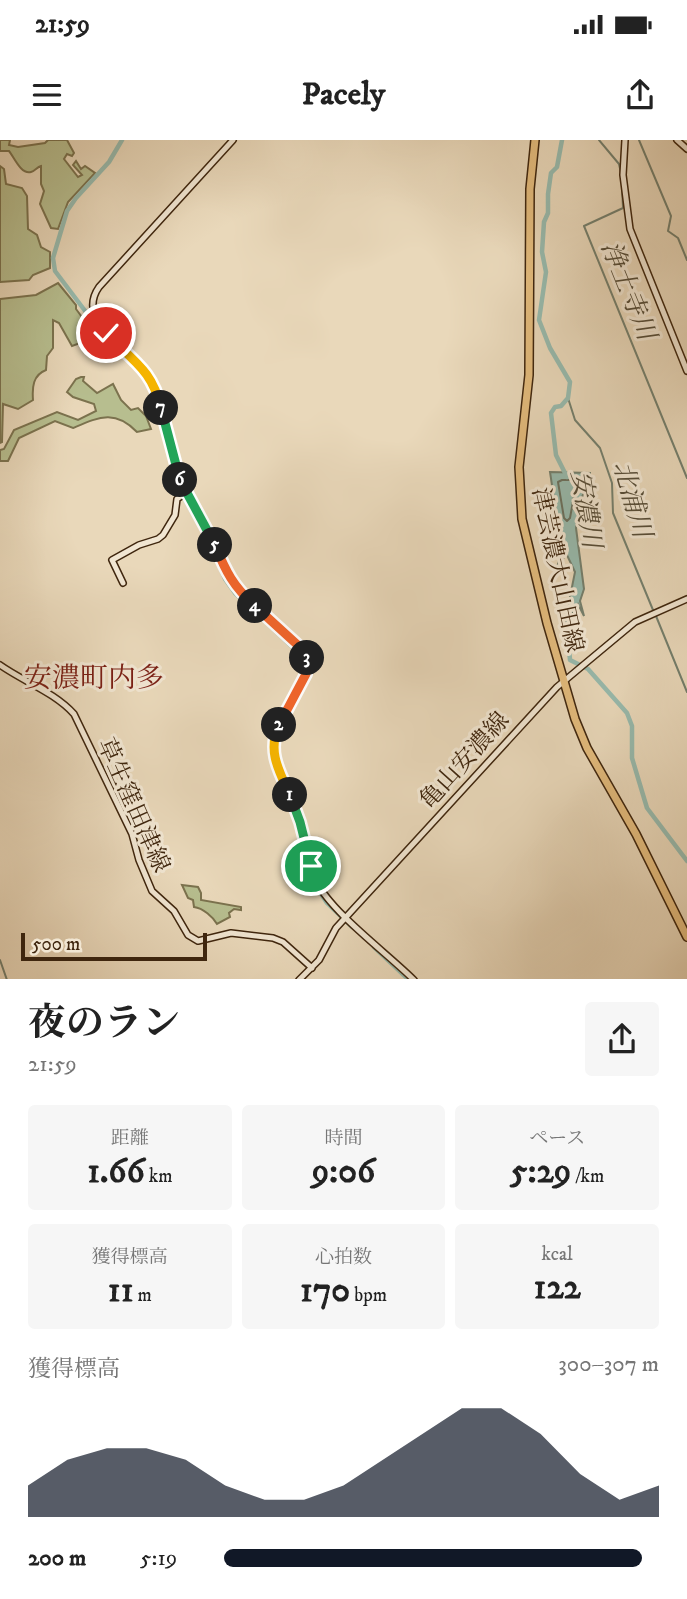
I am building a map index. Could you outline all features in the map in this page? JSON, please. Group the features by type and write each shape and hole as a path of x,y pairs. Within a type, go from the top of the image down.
{"main road":[{"name":"津芸濃大山田線","path":"535,140 530,189 529,375 519,460 519,498 531,561 563,681 587,748 636,834 687,937"}],"street":[{"path":"233,140 99,286 94,299 94,314 114,341 147,373 156,390 183,495 237,590 306,655 306,674 277,729 274,758 298,813 316,879 344,919 414,979"},
{"path":"625,140 623,175 630,229 687,371"},
{"path":"677,140 687,149"},
{"path":"122,583 112,560 163,534 183,495"},
{"name":"亀山安濃線","path":"299,979 312,968 344,919 563,681 635,622 687,599"},
{"name":"草生窪田津線","path":"0,665 58,700 74,715 132,834 151,888 174,911 189,937 198,941 231,933 273,937 284,942 312,968"}],"green space":[{"path":"0,140 10,140 9,145 18,147 45,143 48,140 67,140 74,153 72,156 67,154 64,159 78,177 82,175 73,165 76,161 81,169 85,166 95,173 68,202 58,229 51,228 40,204 44,191 41,184 41,166 31,172 24,171 9,151 0,151"},
{"path":"0,166 4,169 6,184 22,188 27,196 28,229 37,235 41,247 50,252 50,268 33,275 29,280 0,282"},
{"path":"58,283 90,328 83,342 72,346 59,323 53,320 53,348 47,356 46,370 38,375 34,382 33,400 18,409 3,404 0,443 0,299 36,295"},
{"path":"84,377 83,381 97,393 113,384 121,400 131,410 138,408 146,416 151,429 137,432 121,420 106,417 73,428 55,421 19,438 8,461 0,461 0,450 4,449 14,430 57,412 78,420 96,411 94,404 73,397 67,392 76,379"},
{"path":"182,885 198,887 201,900 241,907 241,910 234,909 229,913 230,917 217,924 207,913 194,907 193,900 188,898"}],"water":[{"path":"550,472 590,473 590,480 581,499 576,528 584,589 580,601 584,616 578,604 571,615 569,657 564,627 575,572 566,553 554,576 562,552"}],"waterway":[{"path":"122,140 109,162 67,211 53,258 55,271 104,336 135,364 150,384 156,398 176,483 212,548 225,579 235,593 302,656"},
{"name":"安濃川","path":"562,140 557,167 551,173 548,213 544,222 542,252 546,272 539,320 550,348 570,382 568,398 551,413 556,455 567,477"},
{"name":"浄土寺川","path":"599,140 619,164 621,173"},
{"path":"639,140 671,216 668,231 678,238 687,260"},
{"name":"浄土寺川","path":"622,186 623,208 584,226 687,478"},
{"name":"北浦川","path":"568,398 575,420 600,448 612,483 613,513 653,610"},
{"name":"北浦川","path":"656,616 687,692"},
{"name":"安濃川","path":"569,648 570,660 588,669 627,713 632,726 632,758 647,808 687,861"},
{"path":"282,786 275,770 272,742 280,716 302,675"},
{"path":"286,793 300,830 308,865"},
{"path":"316,886 327,903 352,927"},
{"path":"374,947 408,979"},
{"path":"0,960 7,979"}],"district":[{"name":"安濃町内多","path":"94,677"}],"route":[{"path":"106,333 147,373 156,390 180,481 213,541 226,573 237,590 306,655 306,674 277,729 273,752 277,769 300,822 311,866"}]}
